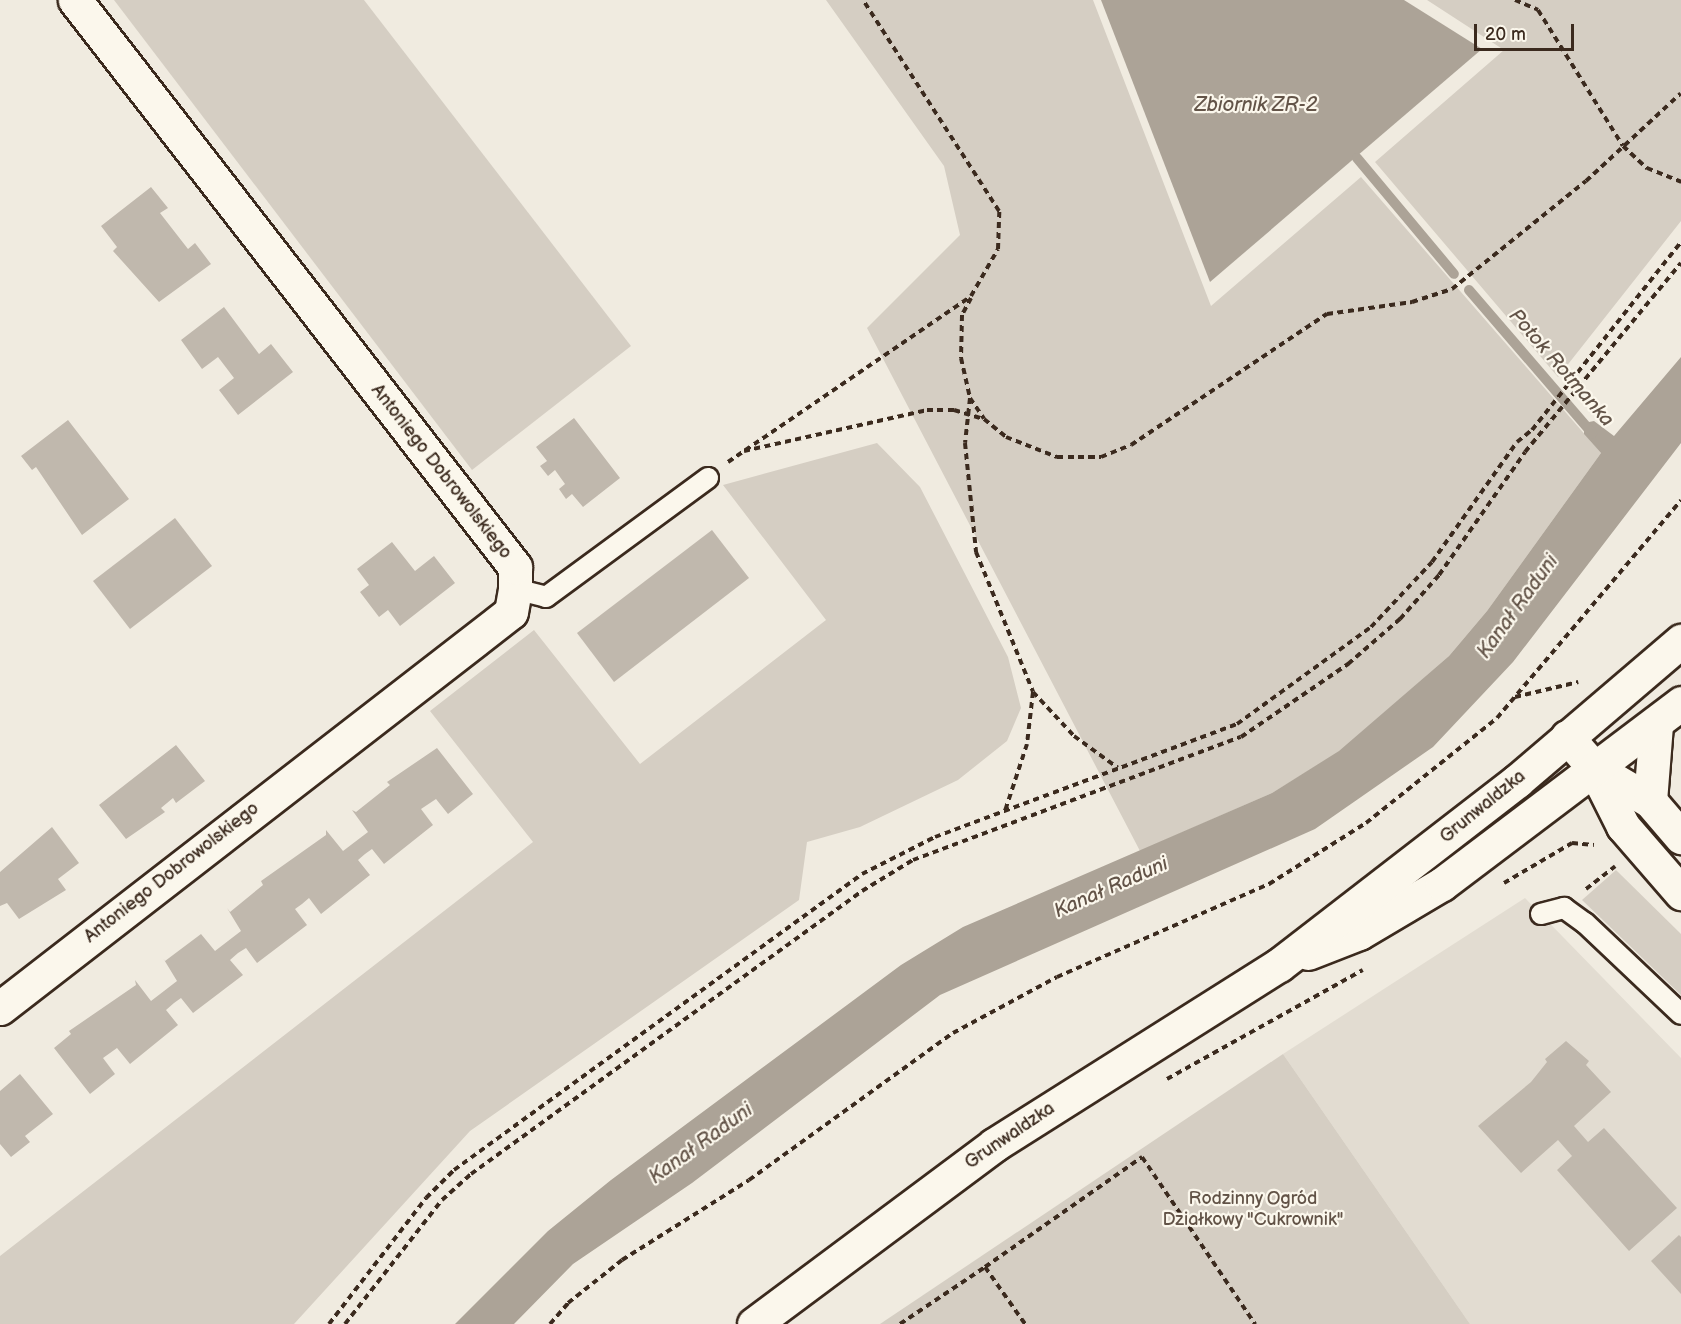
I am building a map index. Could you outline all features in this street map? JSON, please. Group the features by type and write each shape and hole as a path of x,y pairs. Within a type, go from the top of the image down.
{"main road":[{"name":"Antoniego Dobrowolskiego","path":"0,1008 511,612 515,589 515,567 75,0"},
{"name":"Grunwaldzka","path":"754,1324 994,1145 1279,965 1517,781 1681,641"},
{"name":"Grunwaldzka","path":"1279,965 1359,933 1442,884 1594,768 1668,715"},
{"path":"1650,801 1668,715"},
{"path":"1567,736 1594,768 1623,826 1681,893"},
{"path":"1594,768 1650,801 1681,837"}],"lane":[{"path":"515,589 546,597 708,478"},
{"path":"1541,914 1564,908 1681,1014"}],"path":[{"path":"863,0 999,211 998,249 962,315 961,358 970,398 965,443 976,552 1033,692 1074,736 1118,768"},
{"path":"1515,0 1538,10 1623,146 1647,168 1681,183"},
{"path":"970,398 984,419 1006,437 1057,457 1101,457 1131,445 1327,314 1412,302 1452,289 1623,146 1681,93"},
{"path":"329,1324 426,1197 487,1143 862,874 921,843 1237,724 1382,618 1432,561 1517,442 1576,376 1589,354 1681,242"},
{"path":"345,1324 429,1216 471,1174 862,891 913,860 1241,737 1348,664 1400,619 1439,575 1553,417 1681,263"},
{"path":"708,478 740,452 971,296"},
{"path":"740,452 927,410 968,413 984,419"},
{"path":"550,1324 576,1296 622,1260 749,1180 952,1033 1057,977 1269,884 1366,823 1497,718 1681,500"},
{"path":"1515,697 1583,681"},
{"path":"1005,812 1027,744 1033,692"},
{"path":"1494,889 1572,843 1600,847"},
{"path":"1564,908 1612,867 1626,863"},
{"path":"1155,1085 1368,967"},
{"path":"900,1324 1142,1157 1255,1324"},
{"path":"985,1267 1025,1324"}],"shaded area":[{"path":"1525,898 1681,1058 1681,1324 1470,1324 1283,1054"}],"green space":[{"path":"114,0 364,0 631,346 472,470"},
{"path":"826,0 1093,0 1211,306 1361,177 1601,453 1487,611 1449,656 1339,752 1272,793 1140,851 867,328 960,235 944,166"},
{"path":"1427,0 1681,0 1681,221 1558,377 1375,162 1504,50"},
{"path":"877,443 920,487 1008,657 1021,708 1007,741 958,780 860,827 807,842 799,900 470,1131 294,1324 0,1324 0,1256 533,842 430,711 534,630 640,764 826,620 723,485"},
{"path":"1616,870 1681,934 1681,995 1582,900"},
{"name":"Rodzinny Ogród Działkowy \"Cukrownik\"","path":"1283,1054 1470,1324 880,1324"}],"water":[{"name":"Zbiornik ZR-2","path":"1101,0 1404,0 1482,49 1210,282"},
{"name":"Kanał Raduni","path":"1681,357 1681,443 1513,662 1433,747 1315,829 940,995 692,1183 573,1264 514,1324 455,1324 548,1231 611,1180 901,965 963,927 1272,793 1339,751 1449,656 1487,611 1601,453 1584,434 1584,423 1594,421 1614,436"}],"building":[{"path":"151,187 168,208 160,213 188,249 195,243 211,264 159,302 113,251 117,247 101,226"},
{"path":"224,307 259,354 271,344 293,372 238,415 219,390 234,378 218,357 202,369 181,340"},
{"path":"574,418 620,478 583,507 572,494 566,499 559,489 565,484 555,470 548,476 540,466 547,461 536,447"},
{"path":"68,420 129,499 82,535 36,467 32,470 21,456"},
{"path":"175,518 212,566 130,629 93,581"},
{"path":"712,530 749,578 614,682 577,633"},
{"path":"392,542 415,571 434,556 455,583 400,626 388,610 379,617 360,592 369,585 357,569"},
{"path":"176,745 205,781 176,803 173,798 161,808 165,812 126,839 99,805"},
{"path":"437,748 473,794 448,814 436,799 421,809 433,825 384,864 372,849 365,854 358,860 370,875 321,914 309,898 295,909 307,925 257,963 246,948 238,953 230,960 243,975 193,1013 181,998 174,1003 166,1010 178,1025 130,1064 117,1048 103,1058 115,1074 90,1094 54,1048 71,1034 69,1031 136,985 135,980 151,1001 177,981 163,958 165,961 201,934 215,951 241,931 227,908 230,912 263,885 261,881 326,835 326,830 343,851 368,832 352,810 356,812 390,785 387,782"},
{"path":"52,827 79,863 58,879 66,890 19,919 7,903 0,906 0,872"},
{"path":"1566,1041 1589,1061 1586,1065 1611,1092 1574,1126 1588,1142 1604,1128 1677,1208 1629,1251 1557,1170 1572,1156 1558,1140 1521,1173 1478,1126 1531,1082 1547,1062 1545,1059"},
{"path":"20,1074 53,1114 25,1136 30,1142 11,1157 0,1144 0,1091"},
{"path":"1679,1235 1681,1237 1681,1294 1651,1261"}],"waterway":[{"name":"Potok Rotmanka","path":"1357,158 1454,274"},
{"name":"Potok Rotmanka","path":"1469,290 1592,433"}]}
